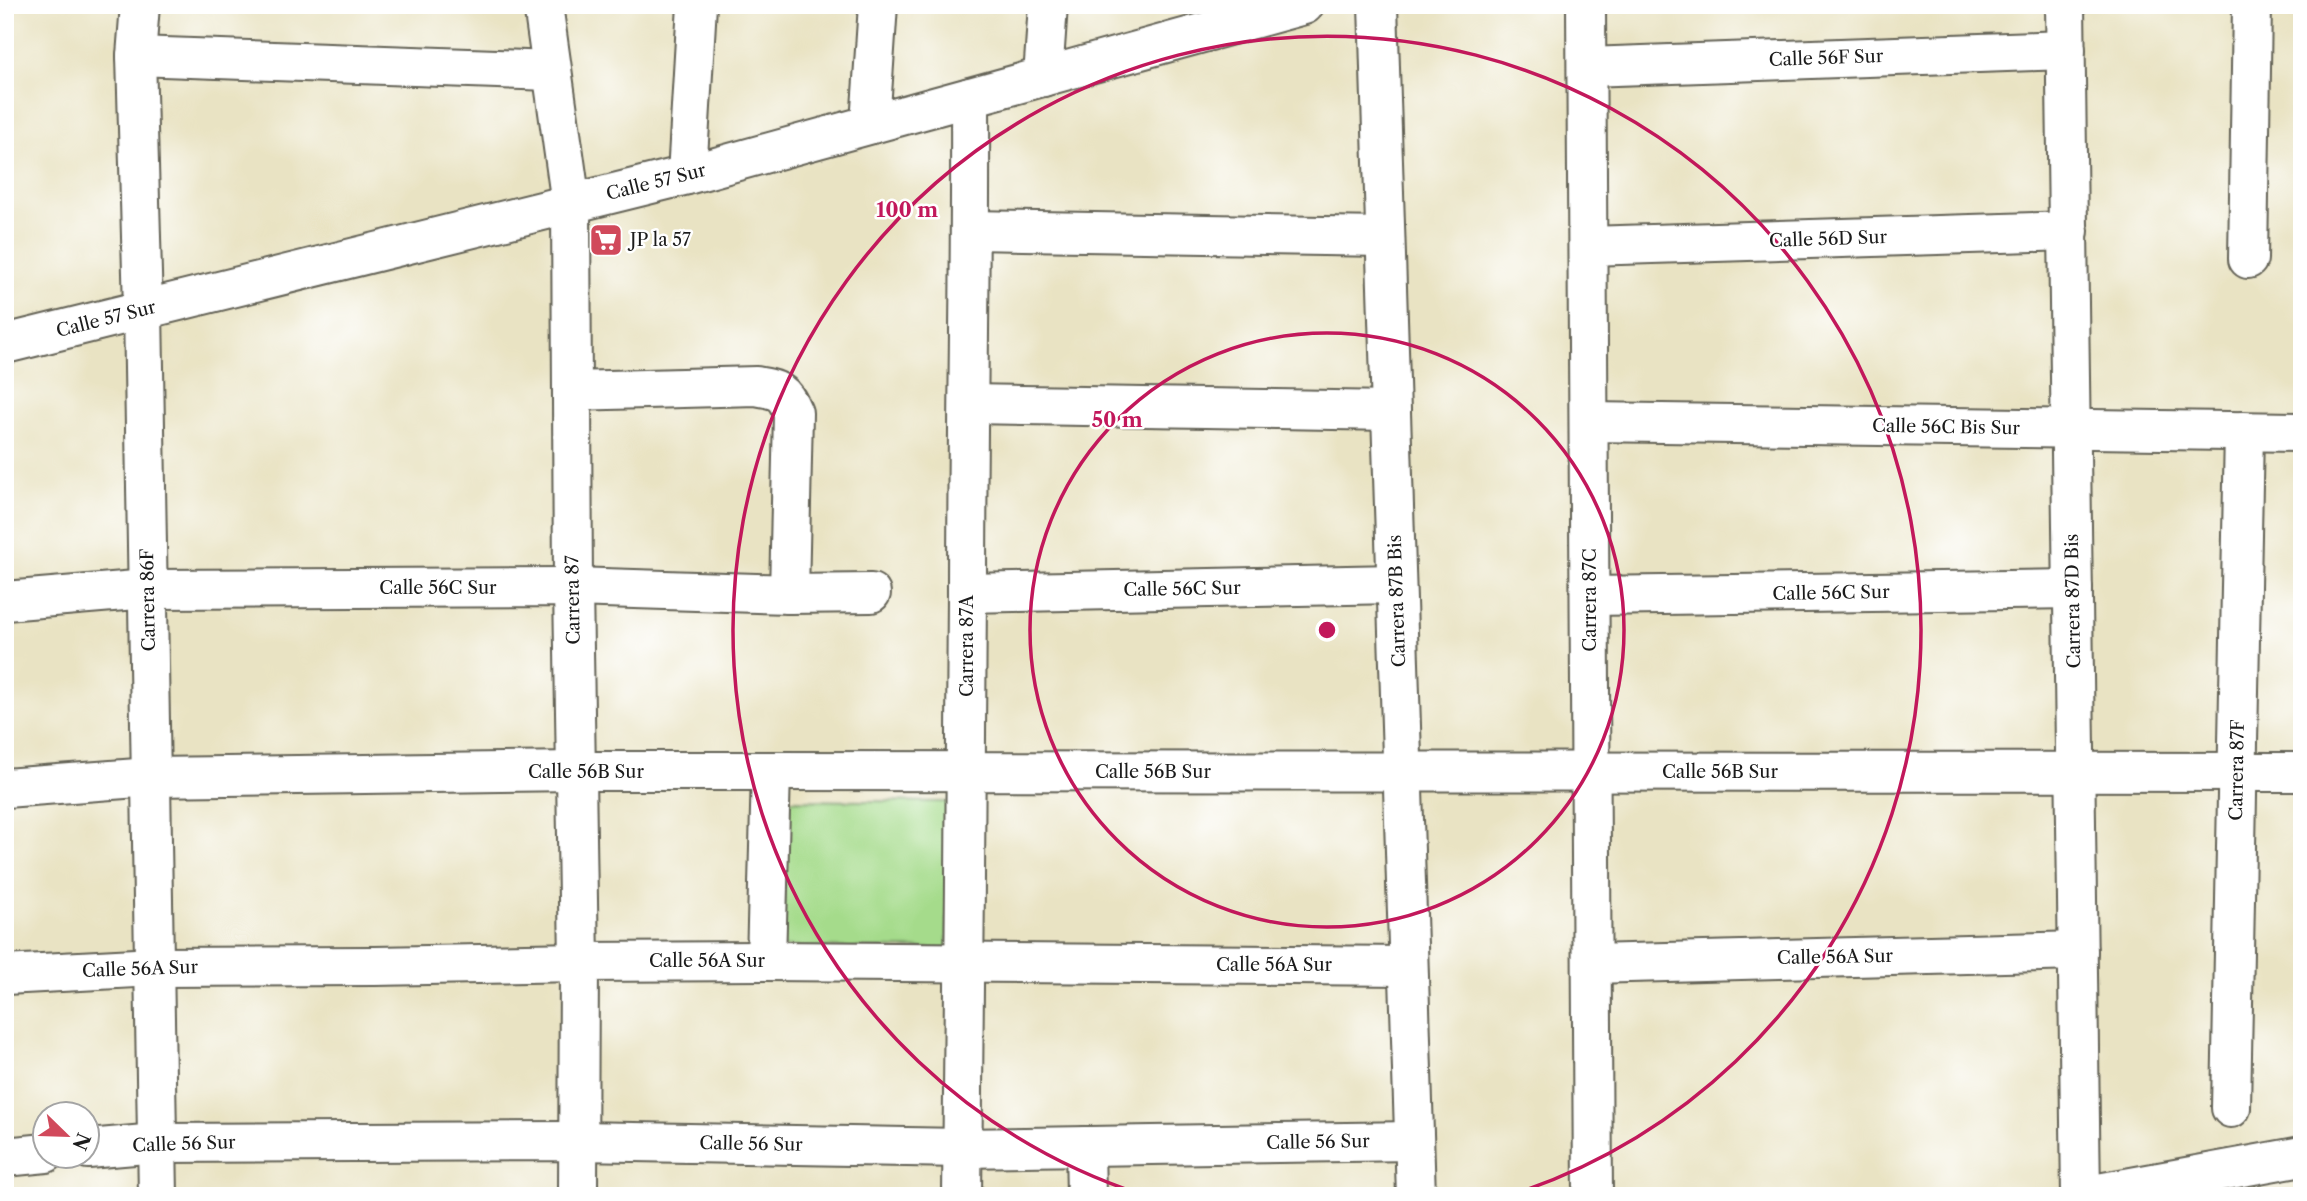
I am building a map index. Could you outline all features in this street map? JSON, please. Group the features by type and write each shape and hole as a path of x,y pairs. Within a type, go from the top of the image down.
{"street":[{"name":"Carrera 86F","path":"140,5 136,56 158,1196"},
{"name":"Carrera 87","path":"543,5 571,204 579,962 578,1196"},
{"path":"687,174 697,5"},
{"path":"870,124 878,5"},
{"path":"1043,77 1048,5"},
{"name":"Calle 57 Sur","path":"5,344 687,174 1304,5"},
{"name":"Carrera 87B Bis","path":"1378,5 1416,1196"},
{"name":"Carrera 87C","path":"1587,5 1593,1196"},
{"name":"Carrera 87D Bis","path":"2065,5 2082,1196"},
{"path":"2248,259 2252,5"},
{"name":"Calle 56F Sur","path":"1587,67 2066,50"},
{"path":"136,56 552,71"},
{"name":"Carrera 87A","path":"962,1196 970,97"},
{"path":"971,230 1385,237"},
{"name":"Calle 56D Sur","path":"1588,246 2068,231"},
{"path":"572,391 756,386 778,390 788,399 793,413 789,594"},
{"path":"969,404 1391,411"},
{"name":"Calle 56C Bis Sur","path":"1589,422 2302,432"},
{"name":"Carrera 87F","path":"2231,1108 2244,431"},
{"name":"Calle 56C Sur","path":"967,593 1396,584"},
{"name":"Calle 56C Sur","path":"5,601 148,589 573,587 789,594 871,593"},
{"name":"Calle 56C Sur","path":"1590,596 2073,589"},
{"name":"Calle 56B Sur","path":"5,788 151,777 577,771 2302,772"},
{"path":"766,961 771,771"},
{"name":"Calle 56A Sur","path":"1592,964 2078,951"},
{"name":"Calle 56A Sur","path":"5,975 154,967 579,962 1408,966"},
{"name":"Calle 56 Sur","path":"102,1148 157,1143 579,1141 962,1148 1414,1141"},
{"path":"1085,1146 1086,1196"},
{"path":"5,1157 32,1154"},
{"path":"2082,1196 2302,1156"}],"green space":[{"path":"786,800 950,802 947,949 783,947"}],"place":[{"name":"JP la 57","path":"606,240"}]}
